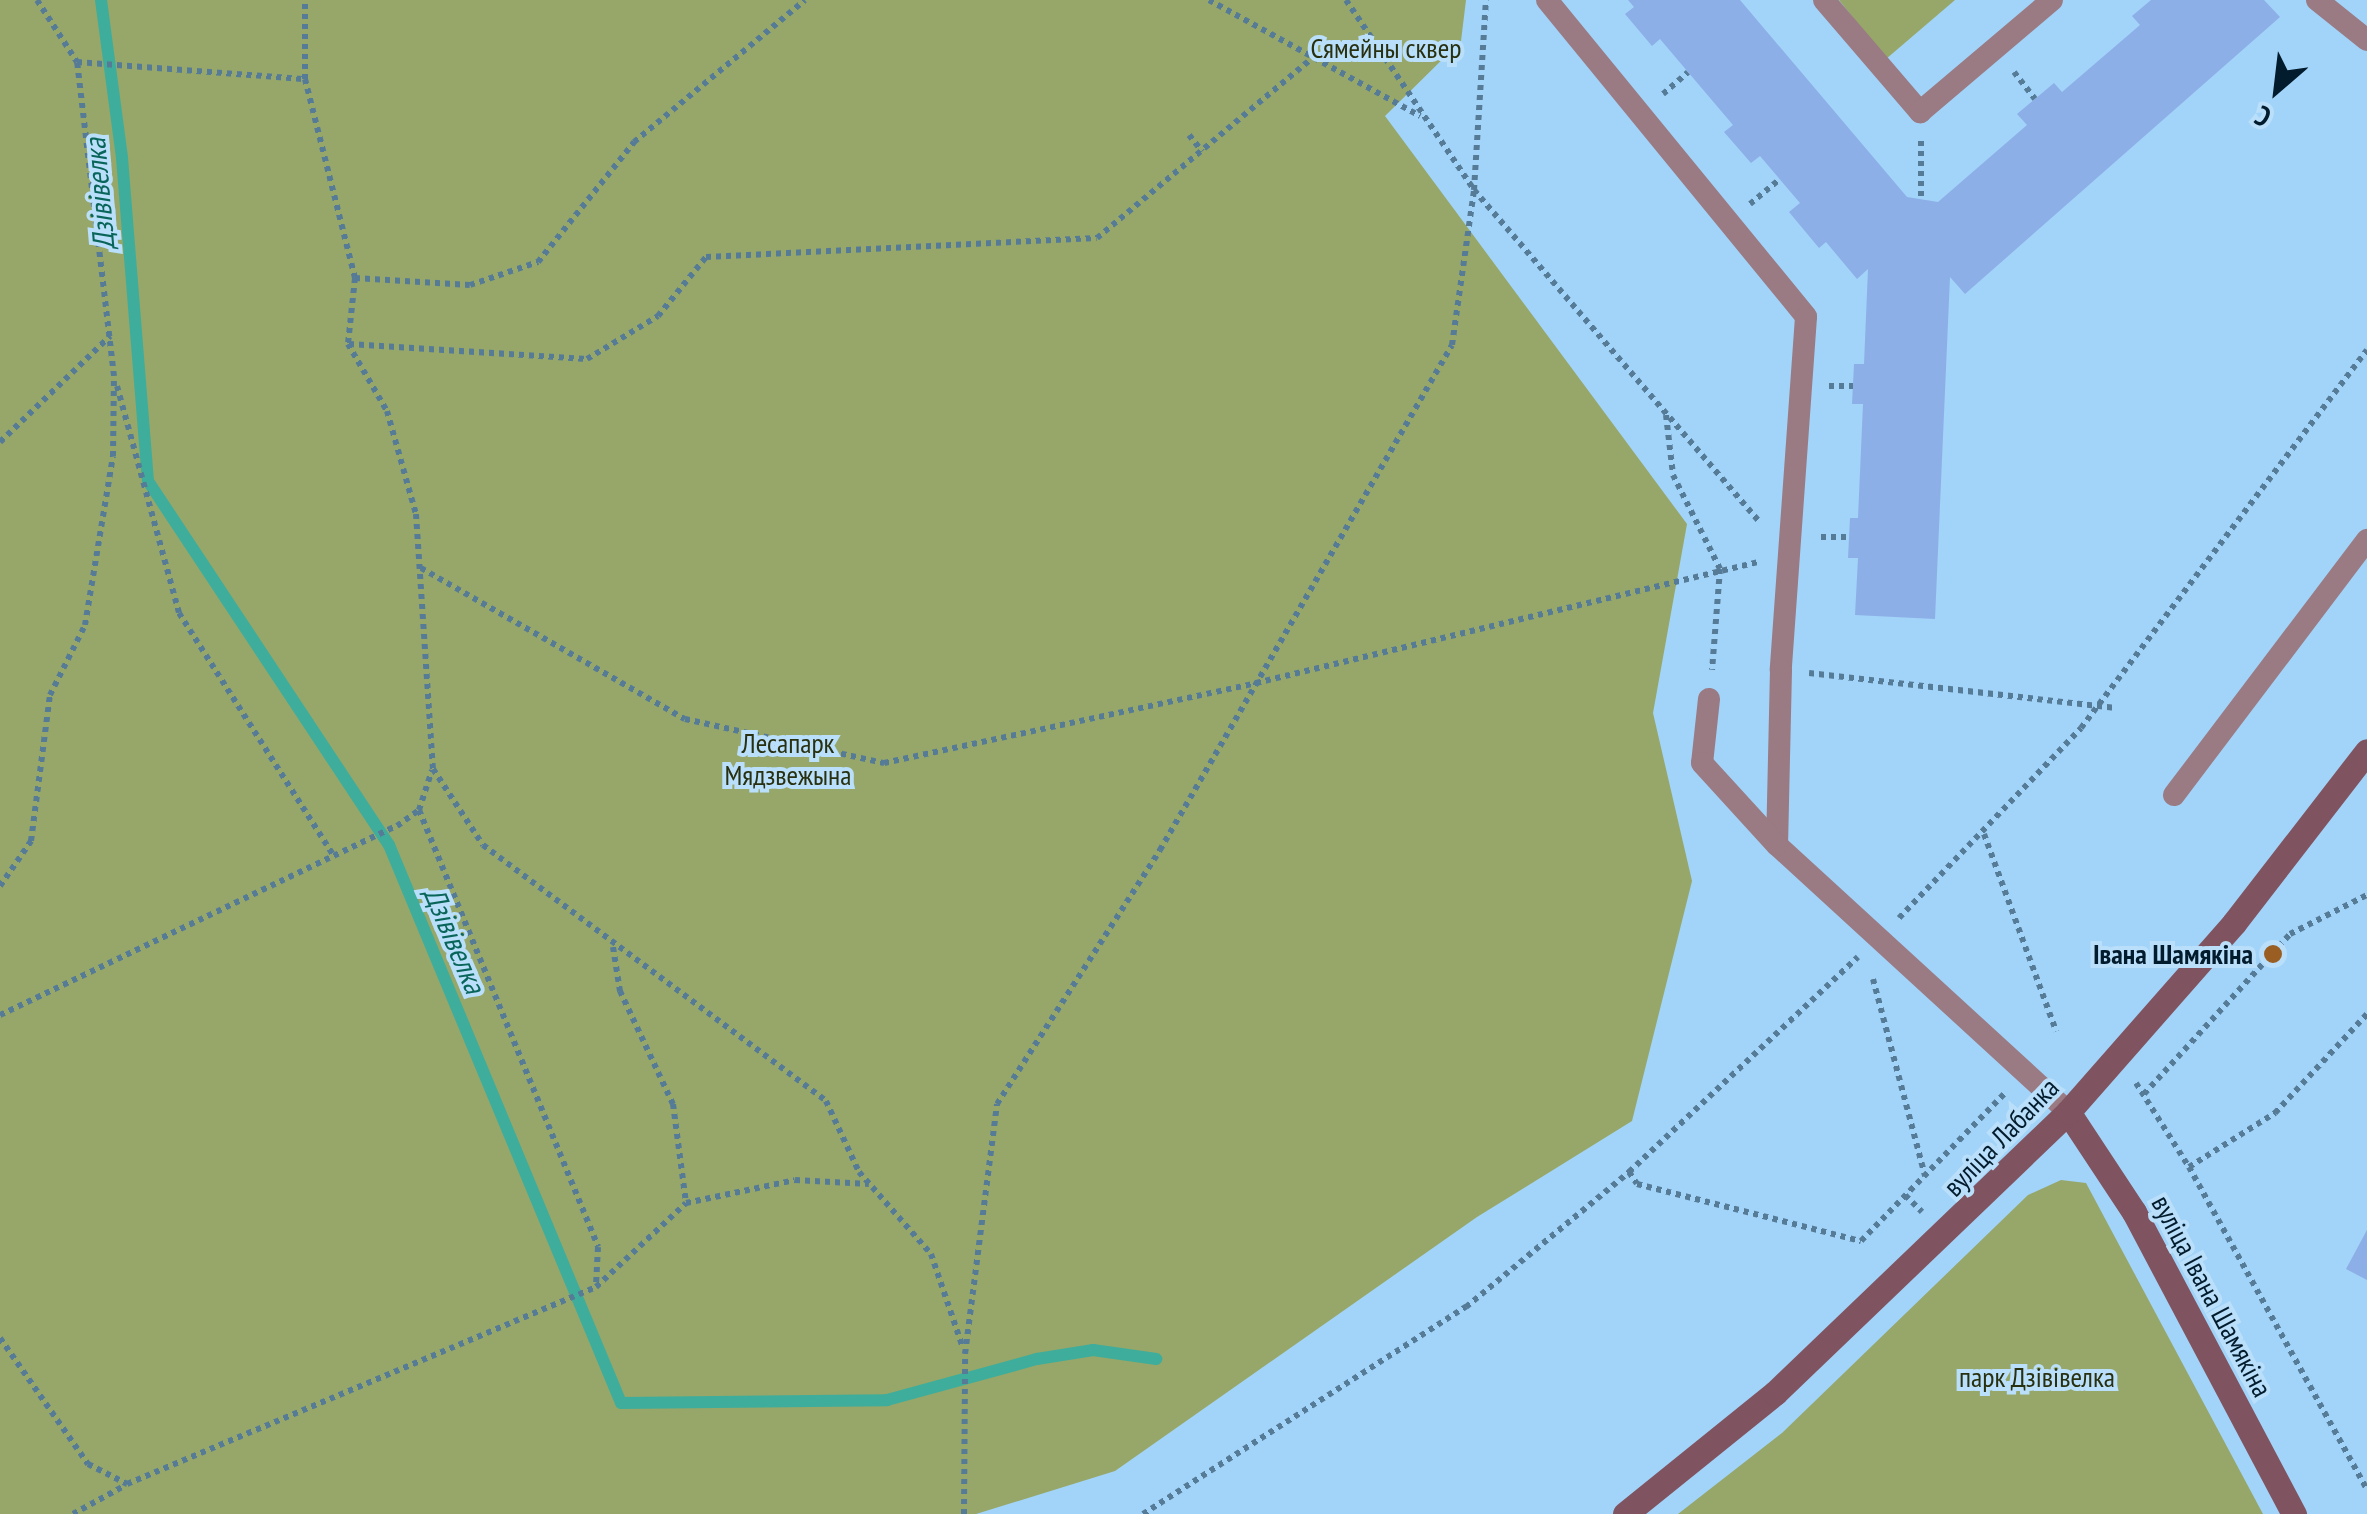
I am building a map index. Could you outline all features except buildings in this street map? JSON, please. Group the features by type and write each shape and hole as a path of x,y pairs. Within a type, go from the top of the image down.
{"main road":[{"name":"вуліца Лабанка","path":"1625,1514 1775,1393 2068,1112 2234,923 2367,751"},
{"name":"вуліца Івана Шамякіна","path":"2068,1112 2134,1212 2294,1514"}],"lane":[{"path":"1547,0 1806,317 1781,670 1777,845"},
{"path":"1824,0 1920,112 2052,0"},
{"path":"2318,0 2367,40"},
{"path":"2174,794 2367,540"},
{"path":"1709,699 1702,763 1777,845 2068,1112"}],"path":[{"path":"0,886 31,841 50,695 84,625 113,456 114,376 78,62 37,0"},
{"path":"0,1015 397,826 419,810 433,769 416,514 387,412 348,344 355,278 304,79 306,0"},
{"path":"355,278 470,285 538,262 634,142 804,0"},
{"path":"1208,0 1421,117"},
{"path":"1346,0 1421,117 1474,190 1789,556"},
{"path":"964,1514 968,1396 965,1354 997,1104 1160,850 1452,346 1474,190 1486,0"},
{"path":"348,344 588,359 658,316 706,256 1097,238 1315,56"},
{"path":"78,62 130,69 304,79"},
{"path":"1920,112 1921,200"},
{"path":"1189,135 1202,151"},
{"path":"0,442 110,336"},
{"path":"1144,1514 1466,1308 1629,1172 1877,940 1984,834 2097,706 2367,350"},
{"path":"114,376 180,613 334,856"},
{"path":"1666,414 1673,475 1720,568 1709,699"},
{"path":"421,568 685,719 884,762 1256,683 1720,568 1789,556"},
{"path":"1781,670 2116,708"},
{"path":"433,769 484,845 613,945 826,1100 870,1184 931,1254 965,1354"},
{"path":"419,810 598,1247 596,1287"},
{"path":"1984,834 2056,1031"},
{"path":"2144,1094 2290,934 2367,895"},
{"path":"613,945 620,991 673,1104 686,1203"},
{"path":"1871,970 1925,1176"},
{"path":"2189,1167 2275,1113 2367,1014"},
{"path":"2136,1084 2189,1167 2367,1490"},
{"path":"1629,1172 1637,1184 1862,1241 1979,1126"},
{"path":"73,1514 126,1484 596,1287 686,1203 794,1180 870,1184"},
{"path":"0,1338 88,1464 126,1484"}],"green space":[{"name":"Лесапарк Мядзвежына","path":"0,0 1466,0 1461,41 1385,116 1687,524 1653,713 1692,881 1632,1121 1477,1217 1115,1471 976,1514 0,1514"},
{"path":"1839,0 1955,0 1886,59"},
{"name":"парк Дзівівелка","path":"2061,1180 2086,1183 2263,1514 1678,1514 1782,1433 2028,1195"}],"waterway":[{"name":"Дзівівелка","path":"101,0 122,158 148,481 389,845 621,1403 887,1400 1037,1359 1093,1350 1156,1359"}],"place":[{"name":"Івана Шамякіна","path":"2273,954"}],"park label":[{"name":"Сямейны сквер","path":"1386,48"}]}
